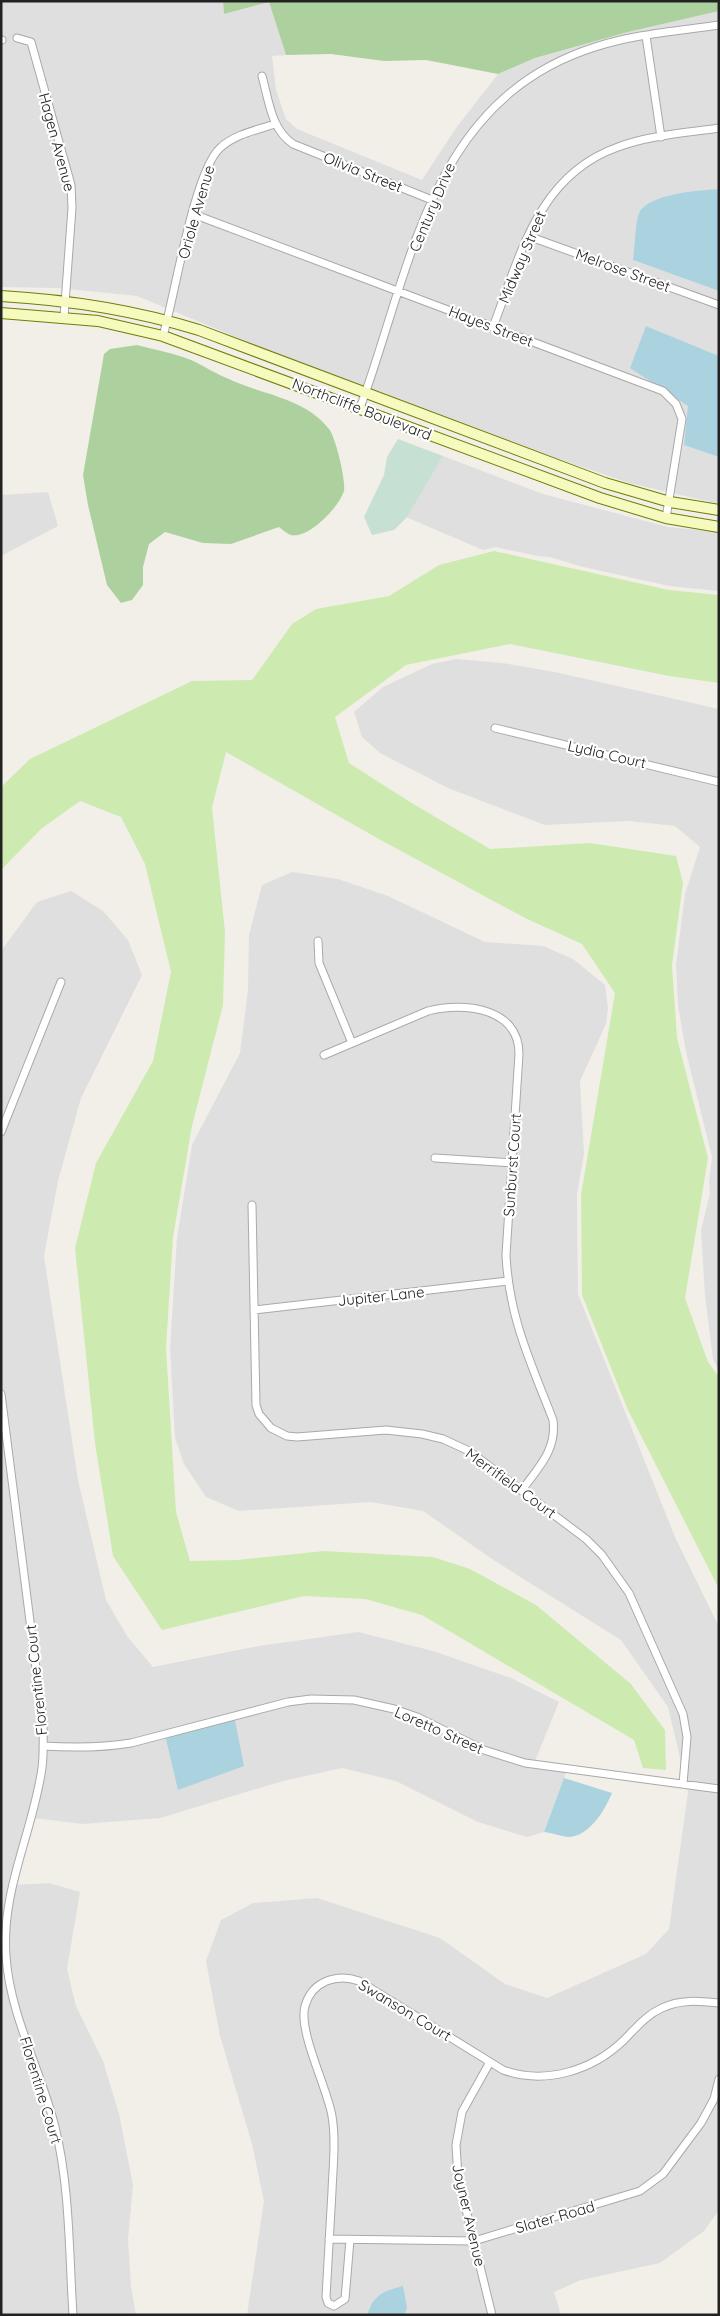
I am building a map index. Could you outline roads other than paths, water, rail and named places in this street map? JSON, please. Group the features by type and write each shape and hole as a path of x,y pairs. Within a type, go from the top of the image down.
{"main road":[{"name":"Northcliffe Boulevard","path":"1,296 66,300 132,311 168,320 605,483 670,502 719,510"},
{"name":"Northcliffe Boulevard","path":"1,313 64,317 120,326 163,336 600,498 666,518 719,527"}],"street":[{"name":"Century Drive","path":"360,408 398,291 432,200 445,171 469,134 498,102 515,88 551,65 573,54 596,46 646,36 719,25"},
{"path":"646,36 661,137"},
{"name":"Hagen Avenue","path":"17,38 31,42 71,186 72,208 64,317"},
{"path":"262,76 276,124"},
{"name":"Olivia Street","path":"276,124 281,134 293,144 432,200"},
{"name":"Oriole Avenue","path":"163,336 206,167 219,148 237,136 276,124"},
{"name":"Midway Street","path":"493,327 528,236 548,199 573,172 587,162 617,147 661,137 719,128"},
{"name":"Hayes Street","path":"193,214 655,387 671,396 680,412 682,429 666,518"},
{"name":"Melrose Street","path":"528,236 719,304"},
{"name":"Lydia Court","path":"495,728 719,782"},
{"path":"318,941 320,968 352,1043"},
{"path":"1,1132 61,982"},
{"name":"Sunburst Court","path":"324,1055 441,1007 468,1007 497,1014 515,1031 519,1047 506,1255 508,1282 516,1324 553,1420 554,1430 550,1452 522,1490"},
{"path":"435,1158 513,1162"},
{"name":"Merrifield Court","path":"252,1205 256,1405 264,1422 279,1433 297,1437 386,1430 422,1434 443,1439 469,1450 586,1539 602,1555 629,1593 682,1714 687,1737 682,1784"},
{"name":"Jupiter Lane","path":"254,1310 508,1282"},
{"name":"Florentine Court","path":"1,1394 42,1713 43,1746 38,1790 4,1911 6,1957 14,2004 48,2102 61,2156 73,2315"},
{"name":"Loretto Street","path":"43,1746 74,1748 110,1747 132,1743 288,1702 332,1699 354,1700 394,1709 417,1717 484,1750 525,1763 719,1789"},
{"name":"Swanson Court","path":"350,2240 345,2299 334,2306 328,2303 326,2298 334,2152 332,2117 303,2018 307,2000 316,1987 332,1979 343,1978 360,1981 490,2062 513,2074 528,2077 556,2076 599,2059 623,2041 646,2018 663,2007 687,2001 719,2003"},
{"name":"Joyner Avenue","path":"490,2062 462,2112 456,2145 458,2177 492,2315"},
{"name":"Slater Road","path":"329,2239 474,2241 625,2197 652,2183 662,2174 708,2111 714,2099 719,2079"}],"water":[{"path":"719,189 719,291 633,260 639,213 644,207 653,201 675,194"},
{"path":"646,326 719,356 719,457 684,445 688,406 630,368"},
{"path":"234,1715 244,1766 178,1790 165,1735"},
{"path":"564,1778 612,1793 601,1814 589,1828 576,1836 568,1837 544,1832"},
{"path":"403,2286 407,2307 405,2315 367,2315 373,2302 380,2294"}]}
